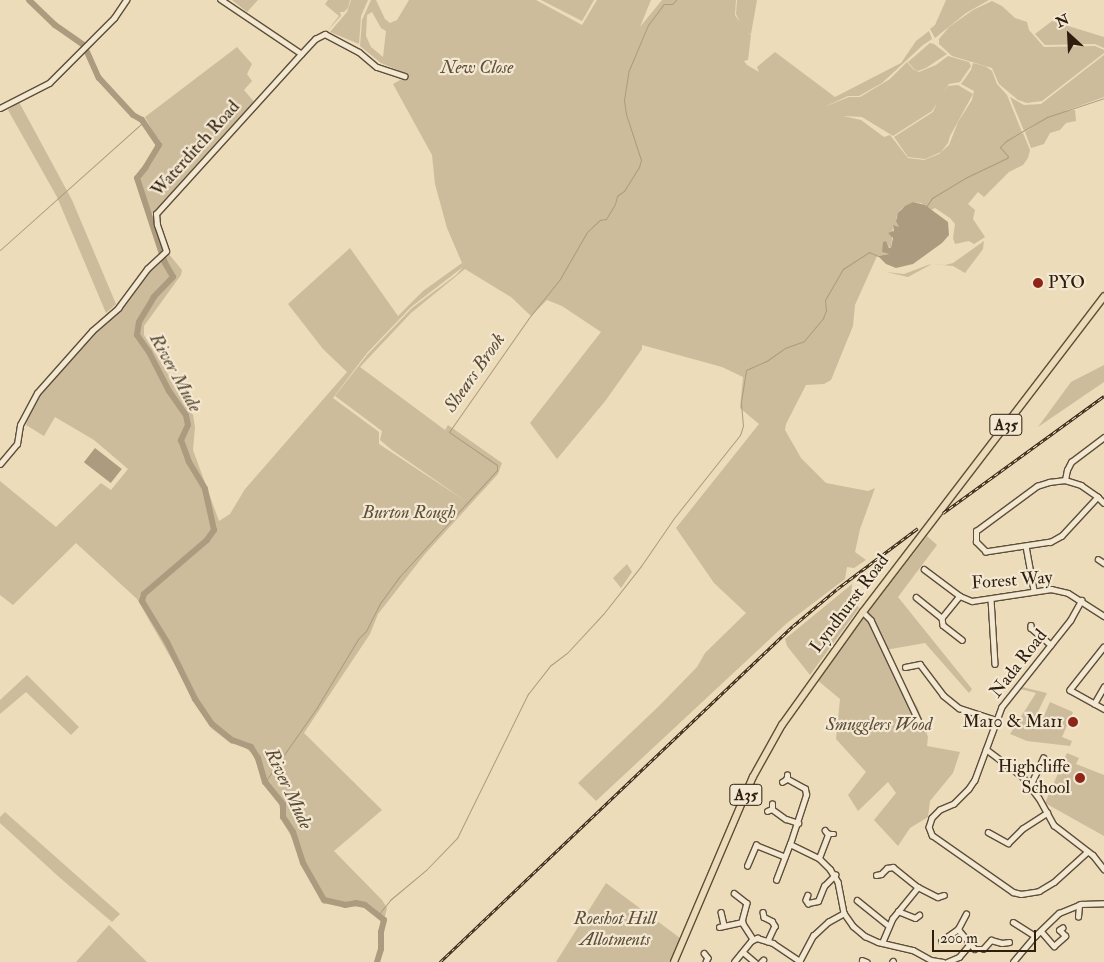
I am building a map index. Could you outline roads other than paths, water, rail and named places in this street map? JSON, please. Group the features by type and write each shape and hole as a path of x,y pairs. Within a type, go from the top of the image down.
{"main road":[{"name":"Lyndhurst Road","path":"674,962 759,766 806,689 1104,297"}],"street":[{"path":"0,108 49,83 114,18 126,0"},
{"path":"221,0 301,54 315,39 324,34 359,52 377,67 405,76"},
{"name":"Waterditch Road","path":"0,464 17,444 20,425 37,393 92,331 118,308 147,269 166,251 156,214 301,54"},
{"path":"1066,480 1067,470 1071,462 1104,437"},
{"path":"1098,497 1057,539 986,552 976,542 976,531 1037,486 1049,482 1066,480 1082,485 1098,497 1104,502"},
{"path":"1026,546 1034,590"},
{"path":"1098,559 1104,563"},
{"name":"Forest Way","path":"924,569 960,596 972,601 1034,590 1051,589 1068,593 1082,600 1104,616"},
{"path":"942,618 960,596"},
{"path":"916,597 942,618 943,625 962,640"},
{"path":"990,599 995,664"},
{"name":"Nada Road","path":"1082,600 1071,620 1008,699 996,720 975,780 969,789 954,804 940,810 932,818 929,827 932,836 1014,892 1021,894 1040,891 1054,882 1087,852"},
{"path":"863,612 871,620 922,728"},
{"path":"1030,628 1051,645"},
{"path":"1104,647 1070,690 1104,709"},
{"path":"906,667 920,664 943,695 959,708 996,720"},
{"path":"1094,704 1104,687"},
{"path":"986,749 1016,770 1030,786 1059,831 1087,852 1104,869"},
{"path":"1030,786 1043,758"},
{"path":"776,880 798,822 807,787 787,777 782,782"},
{"path":"770,808 786,819 798,822"},
{"path":"988,832 1008,843 1022,829 1047,812"},
{"path":"818,858 829,833"},
{"path":"790,844 818,858 835,875 844,913 862,934 882,943 913,950 931,961 944,962"},
{"path":"748,866 754,848 758,845 784,857"},
{"path":"744,859 749,860"},
{"path":"880,876 885,869 892,867 918,887 938,897 944,895"},
{"path":"808,895 806,900 808,903 818,900 824,886 835,875"},
{"path":"882,943 888,926 918,887"},
{"path":"734,893 747,904 742,922 753,939 768,941 800,961 811,938 818,930 844,913"},
{"path":"1013,962 1035,936 1059,913 1079,905 1104,902"},
{"path":"860,904 888,926"},
{"path":"1078,917 1079,905"},
{"path":"898,911 917,918"},
{"path":"721,912 722,926 742,922"},
{"path":"941,941 958,929 966,914"},
{"path":"763,917 772,921 774,926 768,941"},
{"path":"1013,922 1035,936"},
{"path":"1040,931 1054,946 1065,936 1059,930 1062,928"},
{"path":"958,929 969,945 981,950 991,940 1002,944 1009,942"},
{"path":"734,962 753,939"},
{"path":"949,962 959,957 969,945"},
{"path":"743,952 755,962"},
{"path":"704,953 708,958 706,962"}],"waterway":[{"name":"River Mude","path":"29,0 55,25 84,45 99,78 133,115 142,120 159,145 137,178 165,263 173,277 154,297 139,322 137,335 149,352 169,391 186,415 188,425 181,440 189,462 205,489 214,530 207,540 144,594 142,601 167,642 195,699 212,724 232,740 251,747 258,758 265,782 283,804 283,817 293,832 303,863 324,900 345,905 356,903 365,905 384,920 381,932 381,949 377,962"},
{"name":"Shears Brook","path":"265,782 316,709 358,639 366,631 381,602 400,576 497,470 497,465 449,432 528,319 560,279 587,232 600,220 606,219 615,204 617,196 624,191 639,167 641,160 626,114 624,100 629,70 648,25 664,4 672,4 676,0"},
{"path":"926,207 932,198 965,178 1007,158 1008,156 1000,147 1006,141 1047,117 1104,98"},
{"path":"0,250 143,122"},
{"path":"378,915 390,900 426,870 457,838 528,694 551,665 567,653 604,613 641,566 674,518 740,435 743,426 741,402 746,370 768,360 785,348 804,341 823,318 826,310 825,300 843,269 869,252 878,256"}],"railway":[{"path":"943,513 1104,396"},
{"path":"440,962 793,626 837,589 918,528"}],"place":[{"name":"PYO","path":"1038,283"},
{"name":"Ma10 & Ma11","path":"1073,722"},
{"name":"Highcliffe School","path":"1080,778"}],"park label":[{"name":"New Close","path":"477,68"},
{"name":"Burton Rough","path":"409,513"},
{"name":"Smugglers Wood","path":"879,725"},
{"name":"Roeshot Hill Allotments","path":"615,930"}]}
